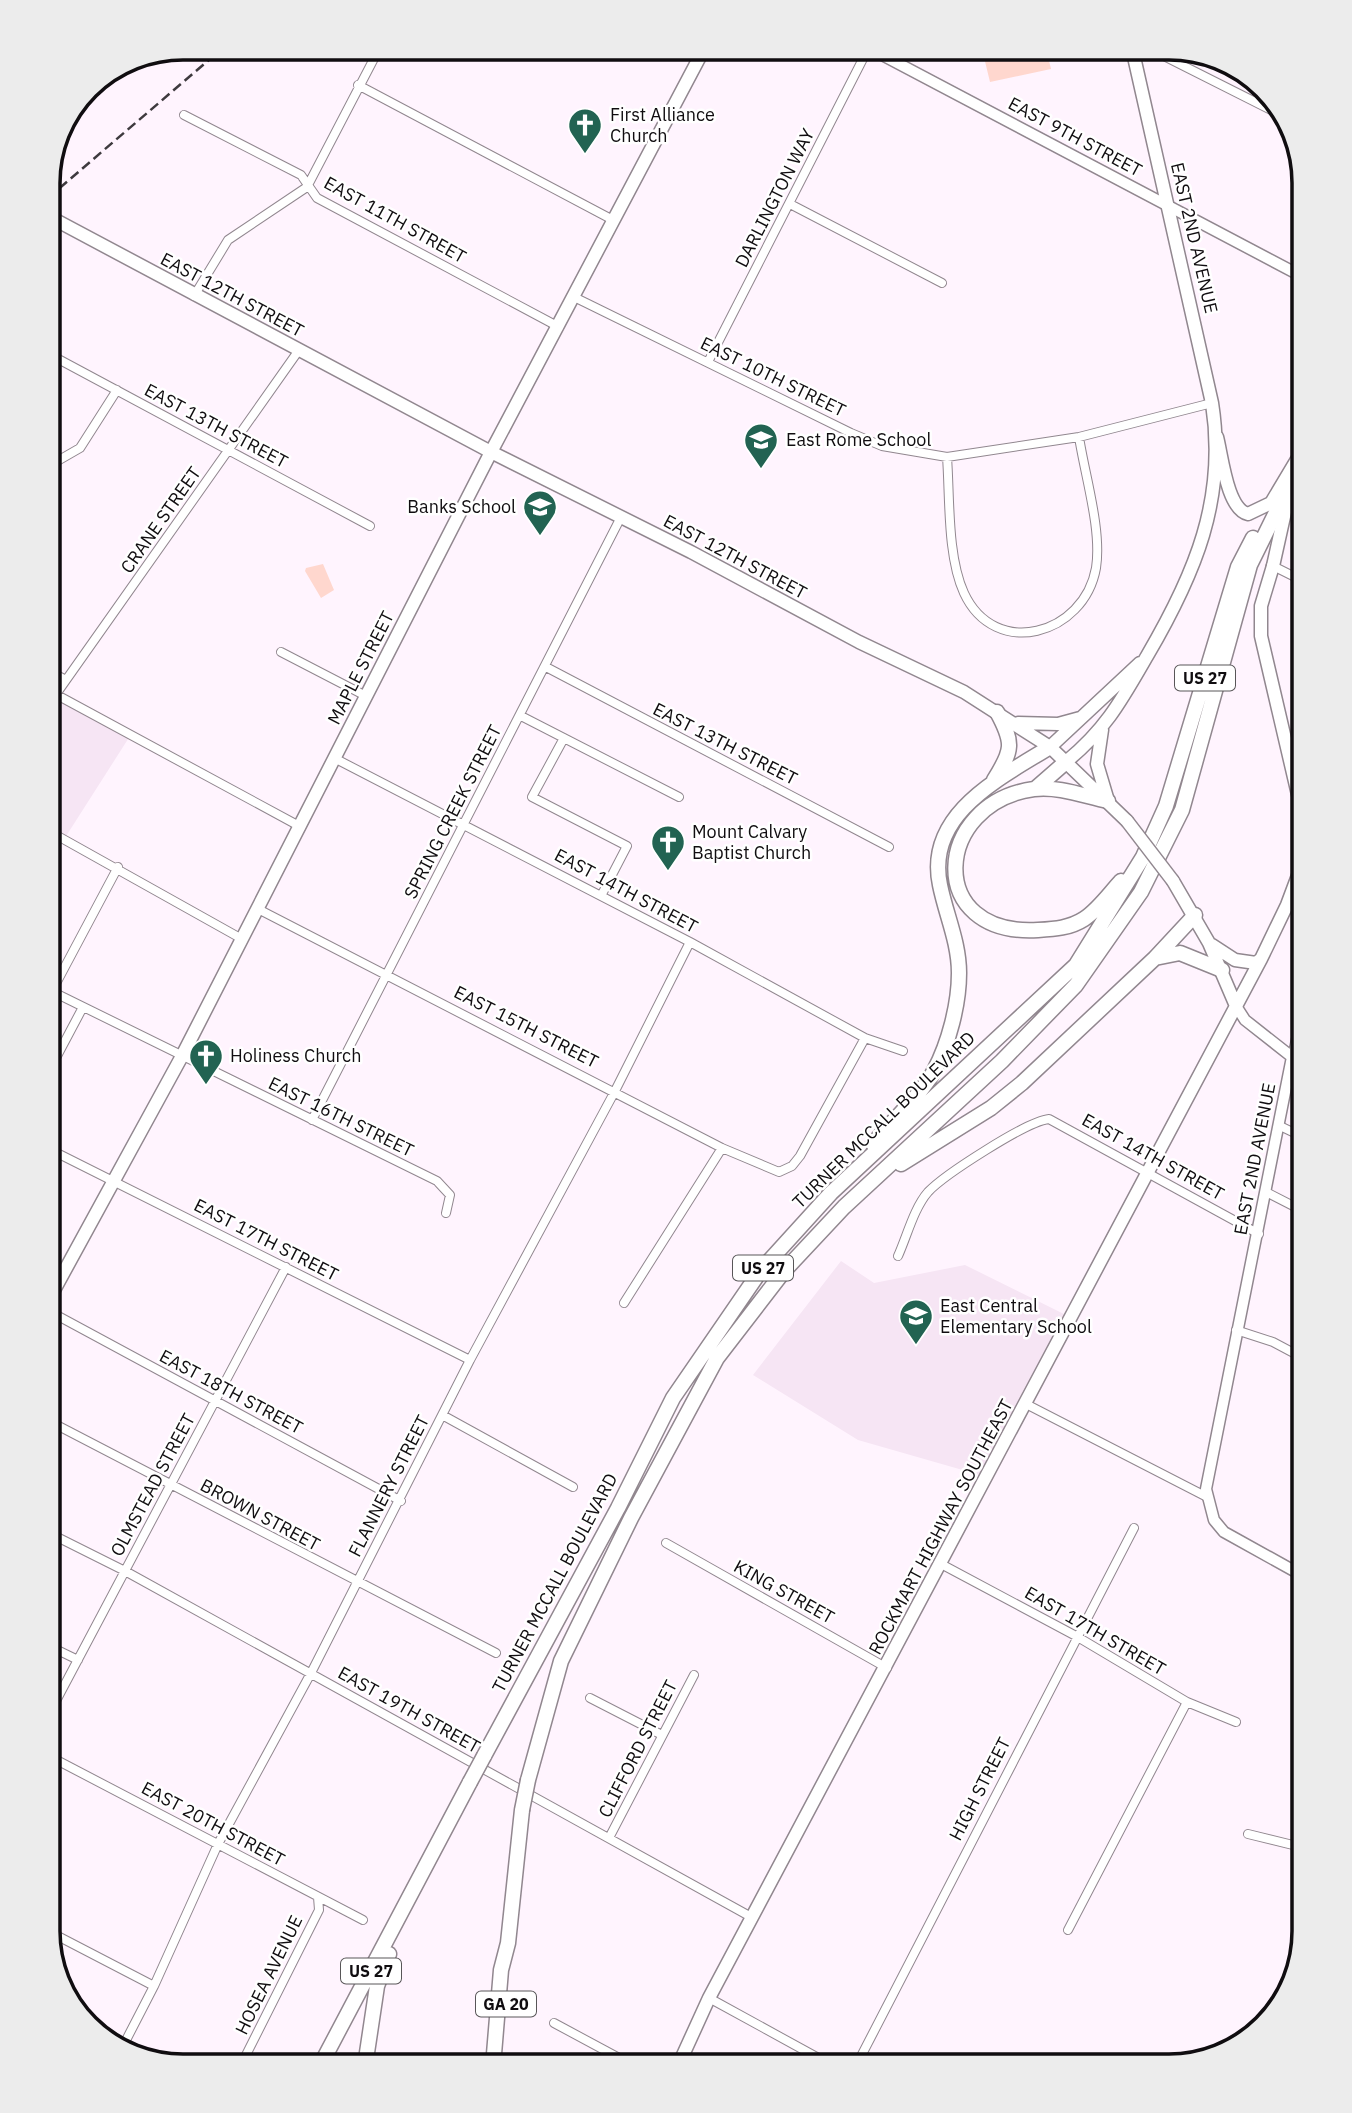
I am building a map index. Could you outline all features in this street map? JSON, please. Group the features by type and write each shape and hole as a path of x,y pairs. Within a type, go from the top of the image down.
{"highway":[{"name":"TURNER MCCALL BOULEVARD","path":"494,2053 501,1970 508,1943 528,1780 561,1661 631,1518 717,1358 783,1271 844,1207 1002,1061 1076,985 1141,892 1182,810 1251,565 1292,479"},
{"name":"TURNER MCCALL BOULEVARD","path":"327,2053 618,1508 673,1398 761,1270 831,1193 1076,965 1143,857 1166,806 1238,568 1271,503"},
{"path":"993,783 1006,760 1011,743 997,712"},
{"path":"831,1193 934,1072 952,1019 959,973 955,936 937,871 947,831 960,811 993,783 1050,747"},
{"path":"1035,789 1067,761"},
{"path":"1108,801 1057,789 1035,789 1001,800 973,821 960,842 954,867 956,885 974,911 992,923 1010,930 1067,927 1086,918 1143,857"},
{"path":"876,1180 990,1108 1156,958 1195,915"},
{"path":"1156,958 1180,953 1222,970"},
{"path":"367,2053 377,1986 422,1875"},
{"name":"GA 20","path":"503,2053 508,1943"}],"main road":[{"name":"MAPLE STREET","path":"60,1280 182,1056 491,452 698,60"},
{"name":"EAST 2ND AVENUE","path":"1135,60 1212,402 1217,437"},
{"name":"EAST 12TH STREET","path":"60,222 194,296 491,452 1016,723 1067,761 1108,801 1173,881 1195,915 1236,1006"},
{"path":"1217,437 1231,496 1239,510 1248,514 1271,503"},
{"path":"1067,761 1102,727 1130,691 1168,620 1198,554 1211,514 1217,437"},
{"name":"TURNER MCCALL BOULEVARD","path":"1271,503 1292,468"},
{"path":"1292,484 1261,606 1261,636 1292,768"},
{"path":"1050,747 1147,656"},
{"path":"1016,723 1058,724 1084,717"},
{"path":"1102,727 1097,764 1108,801"},
{"name":"ROCKMART HIGHWAY SOUTHEAST","path":"684,2054 709,1997 887,1668 1261,959 1292,891"},
{"path":"1209,943 1235,960 1256,963 1261,959"}],"street":[{"path":"194,296 228,240 307,187 372,60"},
{"name":"DARLINGTON WAY","path":"708,362 862,60"},
{"name":"EAST 9TH STREET","path":"891,60 1292,271"},
{"path":"1172,60 1267,108"},
{"path":"358,85 613,220"},
{"name":"EAST 11TH STREET","path":"184,115 301,175 317,198 559,327"},
{"path":"790,204 942,283"},
{"name":"EAST 10TH STREET","path":"574,297 882,446 947,457 1079,437 1212,402"},
{"name":"CRANE STREET","path":"60,690 299,350"},
{"name":"EAST 13TH STREET","path":"60,360 370,526"},
{"path":"60,460 80,448 117,390"},
{"path":"947,457 953,547 964,592 976,611 991,623 1017,633 1036,633 1055,626 1072,613 1089,591 1096,566 1094,524 1079,437"},
{"name":"SPRING CREEK STREET","path":"312,1121 621,517"},
{"path":"1273,566 1292,576"},
{"path":"281,652 366,696"},
{"name":"EAST 13TH STREET","path":"546,667 889,847"},
{"path":"60,677 66,680"},
{"path":"60,697 301,827"},
{"path":"521,716 679,797"},
{"path":"564,738 533,797 627,846 601,896"},
{"name":"EAST 14TH STREET","path":"335,759 690,942 865,1038 903,1051"},
{"path":"60,837 242,939"},
{"path":"60,972 118,867"},
{"name":"EAST 15TH STREET","path":"258,909 722,1148 779,1172 792,1166 800,1156 865,1038"},
{"name":"FLANNERY STREET","path":"126,2040 154,1986 218,1844 311,1673 444,1416 470,1360 615,1091 690,942"},
{"name":"EAST 16TH STREET","path":"60,995 444,1186 450,1195 446,1213"},
{"name":"EAST 12TH STREET","path":"1236,1006 1245,1020 1292,1057"},
{"path":"60,1050 83,1007"},
{"name":"EAST 2ND AVENUE","path":"1207,1497 1209,1467 1236,1330 1259,1234 1292,1057"},
{"name":"EAST 14TH STREET","path":"898,1256 927,1194 1029,1124 1054,1120 1259,1234"},
{"path":"1280,1126 1292,1132"},
{"path":"624,1303 722,1148"},
{"name":"EAST 17TH STREET","path":"60,1154 470,1360"},
{"path":"1266,1192 1292,1205"},
{"name":"OLMSTEAD STREET","path":"60,1694 286,1267"},
{"name":"EAST 18TH STREET","path":"60,1317 401,1500"},
{"path":"1236,1330 1273,1342 1292,1352"},
{"path":"1026,1404 1207,1497 1214,1520 1224,1532 1292,1570"},
{"path":"444,1416 573,1486"},
{"name":"BROWN STREET","path":"60,1427 356,1583 365,1583 496,1653"},
{"name":"HIGH STREET","path":"862,2054 1134,1528"},
{"name":"EAST 19TH STREET","path":"60,1538 125,1571 753,1918"},
{"name":"KING STREET","path":"666,1543 887,1668"},
{"name":"EAST 17TH STREET","path":"941,1564 1076,1636 1187,1702 1236,1722"},
{"path":"60,1651 78,1660"},
{"name":"CLIFFORD STREET","path":"610,1838 694,1675"},
{"path":"590,1698 662,1735"},
{"path":"1068,1930 1187,1702"},
{"name":"EAST 20TH STREET","path":"60,1762 363,1920"},
{"path":"1248,1834 1292,1845"},
{"name":"HOSEA AVENUE","path":"248,2053 318,1910 318,1897"},
{"path":"60,1937 154,1986"},
{"path":"709,1997 811,2054"},
{"path":"554,2023 611,2053"}],"shaded area":[{"path":"985,60 1049,60 1051,69 990,82"},
{"path":"323,564 334,590 321,598 305,571 306,568"},
{"path":"60,697 130,736 60,846"},
{"name":"East Central Elementary School","path":"841,1261 874,1283 965,1265 1072,1318 987,1477 858,1440 753,1375"}],"railway":[{"path":"60,188 209,60"}],"place":[{"name":"First Alliance Church","path":"585,155"},
{"name":"East Rome School","path":"761,470"},
{"name":"Banks School","path":"540,537"},
{"name":"Mount Calvary Baptist Church","path":"668,872"},
{"name":"Holiness Church","path":"206,1086"},
{"name":"East Central Elementary School","path":"916,1346"}]}
